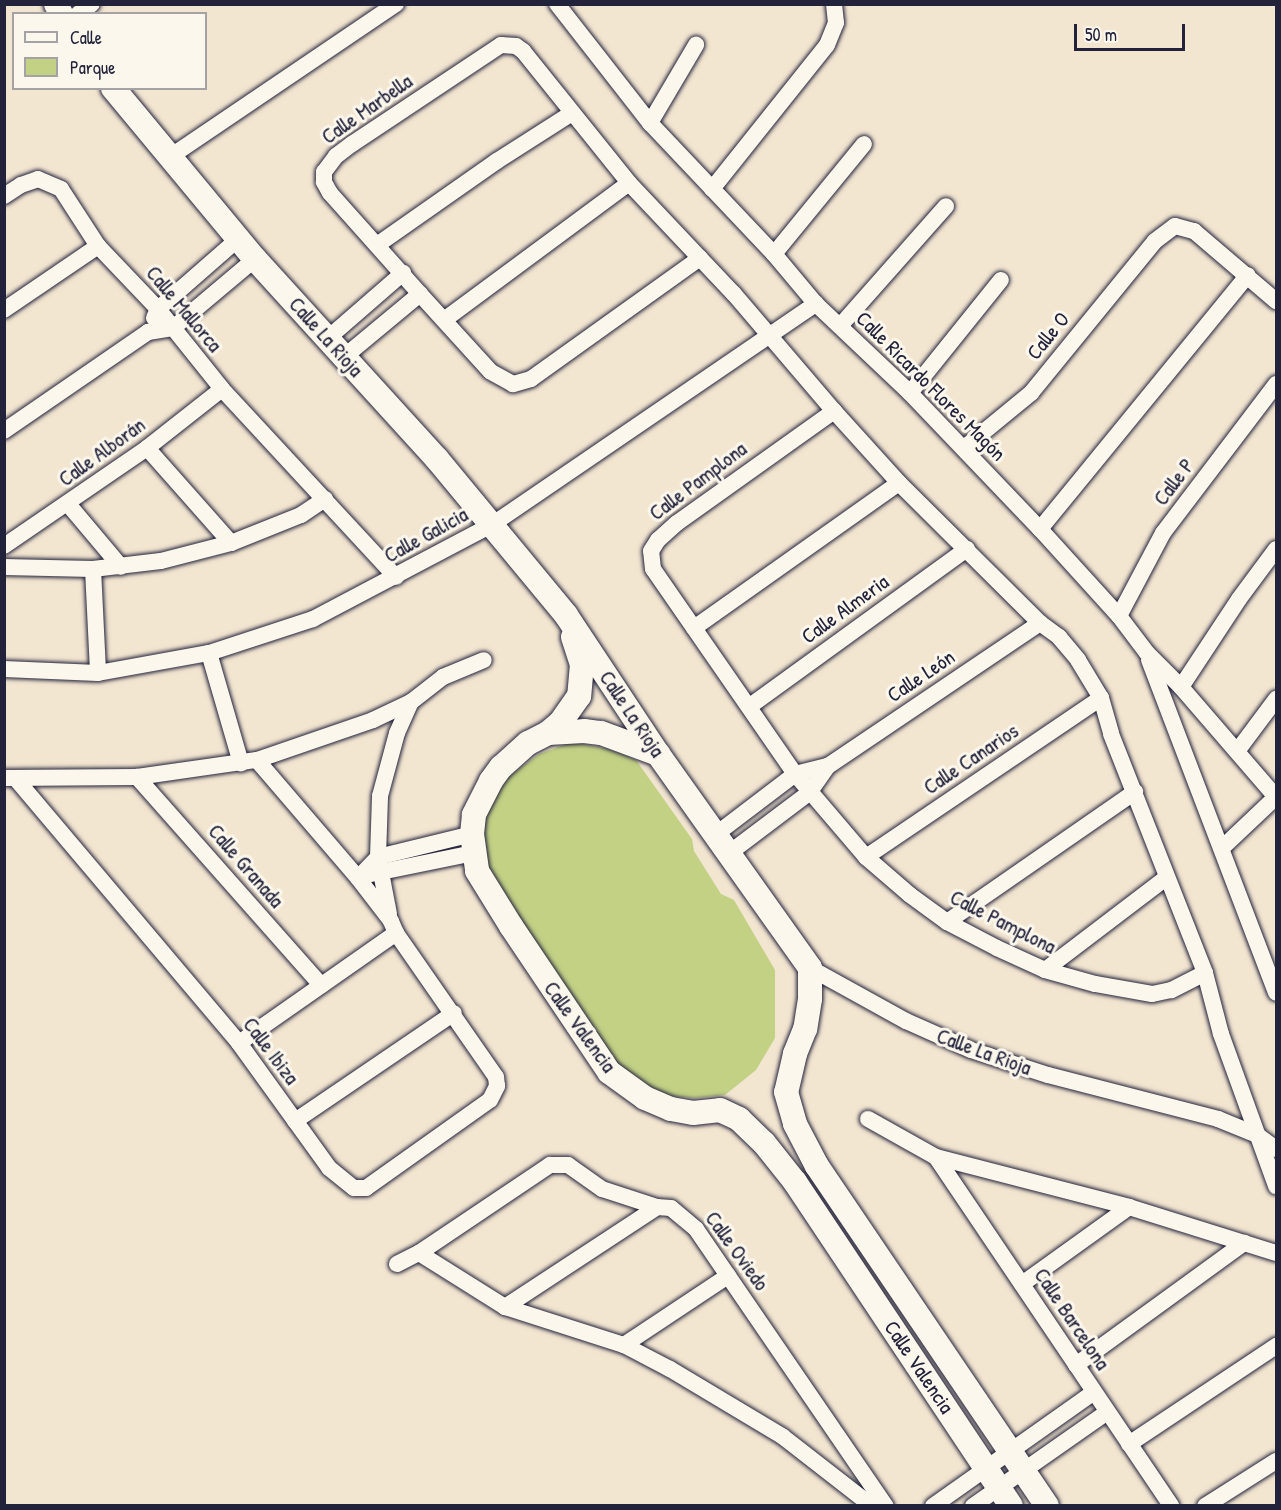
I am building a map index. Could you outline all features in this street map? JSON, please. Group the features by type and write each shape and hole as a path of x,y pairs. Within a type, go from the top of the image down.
{"street":[{"path":"170,157 396,4"},
{"name":"Calle Ricardo Flores Magón","path":"557,4 650,123 774,254 816,304 910,393 1040,529 1119,616 1147,653 1238,750 1276,797"},
{"path":"712,189 826,45 836,23 834,4"},
{"name":"Calle Marbella","path":"699,258 610,325 522,383 513,384 499,378 444,320 324,182 328,165 352,144 501,45 509,44 524,51 629,183 699,258 770,336 834,411"},
{"path":"650,123 696,45"},
{"name":"Calle La Rioja","path":"115,90 255,260 493,524 566,615 658,754 810,968 906,1021 971,1050 1048,1075 1218,1119 1257,1135 1276,1149"},
{"path":"377,245 572,112"},
{"path":"774,254 864,144"},
{"name":"Calle Mallorca","path":"4,196 30,181 38,180 52,183 61,189 98,246 158,309 222,389 396,577"},
{"path":"444,320 629,183"},
{"path":"840,326 946,206"},
{"name":"Calle O","path":"964,448 1031,393 1155,241 1175,226 1184,226 1248,274"},
{"path":"148,332 158,309 238,239"},
{"path":"4,310 98,246"},
{"path":"4,431 148,332 173,328 255,260"},
{"path":"327,339 403,273"},
{"path":"1040,529 1248,274 1276,301"},
{"path":"910,393 1001,280"},
{"path":"344,357 420,294"},
{"name":"Calle Galicia","path":"4,669 98,674 209,653 313,619 493,524 816,304"},
{"name":"Calle P","path":"1119,616 1163,533 1276,384"},
{"name":"Calle Alborán","path":"4,546 147,448 222,389"},
{"path":"834,411 899,483 1040,622 1059,636 1078,660 1101,698 1111,734 1204,973 1221,1034 1276,1186"},
{"name":"Calle Pamplona","path":"834,411 666,531 651,551 653,569 809,793 866,857 947,922 1045,970 1095,984 1152,994 1171,990 1204,973"},
{"path":"147,448 231,543"},
{"path":"694,628 899,483"},
{"path":"4,567 93,569 121,567 189,555 231,543 300,515 325,499"},
{"path":"68,504 121,567"},
{"name":"Calle Almeria","path":"750,706 967,549"},
{"path":"1181,687 1239,598 1276,549"},
{"path":"93,569 98,674"},
{"path":"358,878 379,865 473,843 474,815 490,781 501,767 528,743 548,733 569,713 582,686 582,664 566,615"},
{"name":"Calle León","path":"715,835 795,774 828,766 1040,622"},
{"path":"209,653 249,762"},
{"path":"1147,653 1276,993"},
{"name":"Calle Ibiza","path":"10,778 137,777 249,762 373,720 411,702 443,676 484,660"},
{"name":"Calle Canarios","path":"866,857 1101,698"},
{"path":"1238,750 1276,699"},
{"name":"Calle Ibiza","path":"394,927 379,865 380,796 397,733 411,702"},
{"path":"548,733 584,731 601,733 658,754"},
{"name":"Calle Ibiza","path":"10,778 238,1043 329,1168 354,1188 366,1188 490,1100 497,1086 496,1077 358,878 249,762"},
{"name":"Calle León","path":"728,854 809,793 828,766"},
{"name":"Calle Granada","path":"137,777 321,986"},
{"path":"947,922 1135,792"},
{"path":"1222,848 1276,797"},
{"name":"Calle Valencia","path":"473,843 477,871 492,897 609,1072 645,1098 670,1109 693,1113 720,1110 739,1119 764,1143 795,1182 999,1487"},
{"path":"1045,970 1167,877"},
{"path":"238,1043 321,986 394,927"},
{"name":"Calle Valencia","path":"810,968 810,999 805,1029 795,1054 786,1092 795,1124 817,1166 1047,1506"},
{"path":"295,1121 454,1014"},
{"name":"Calle Barcelona","path":"868,1119 936,1157 1129,1207 1276,1253"},
{"name":"Calle Barcelona","path":"936,1157 1171,1506"},
{"name":"Calle Oviedo","path":"397,1264 418,1253 550,1165 568,1165 602,1189 657,1207 671,1208 681,1213 696,1228 886,1506"},
{"path":"795,1182 817,1166"},
{"path":"505,1307 657,1207"},
{"path":"1022,1284 1129,1207"},
{"path":"1076,1365 1244,1243"},
{"path":"418,1253 505,1307 624,1345 724,1400 782,1436 872,1506"},
{"path":"624,1345 728,1276"},
{"path":"1130,1444 1276,1346"},
{"path":"973,1506 999,1487 1016,1461 1094,1392"},
{"path":"933,1506 999,1487 1016,1461 1107,1412"},
{"path":"1205,1506 1276,1461"}],"green space":[{"path":"572,742 608,749 636,760 692,839 694,851 721,894 734,900 775,970 775,1038 756,1070 725,1095 695,1098 656,1095 622,1074 480,866 476,821 499,784 539,754"}]}
